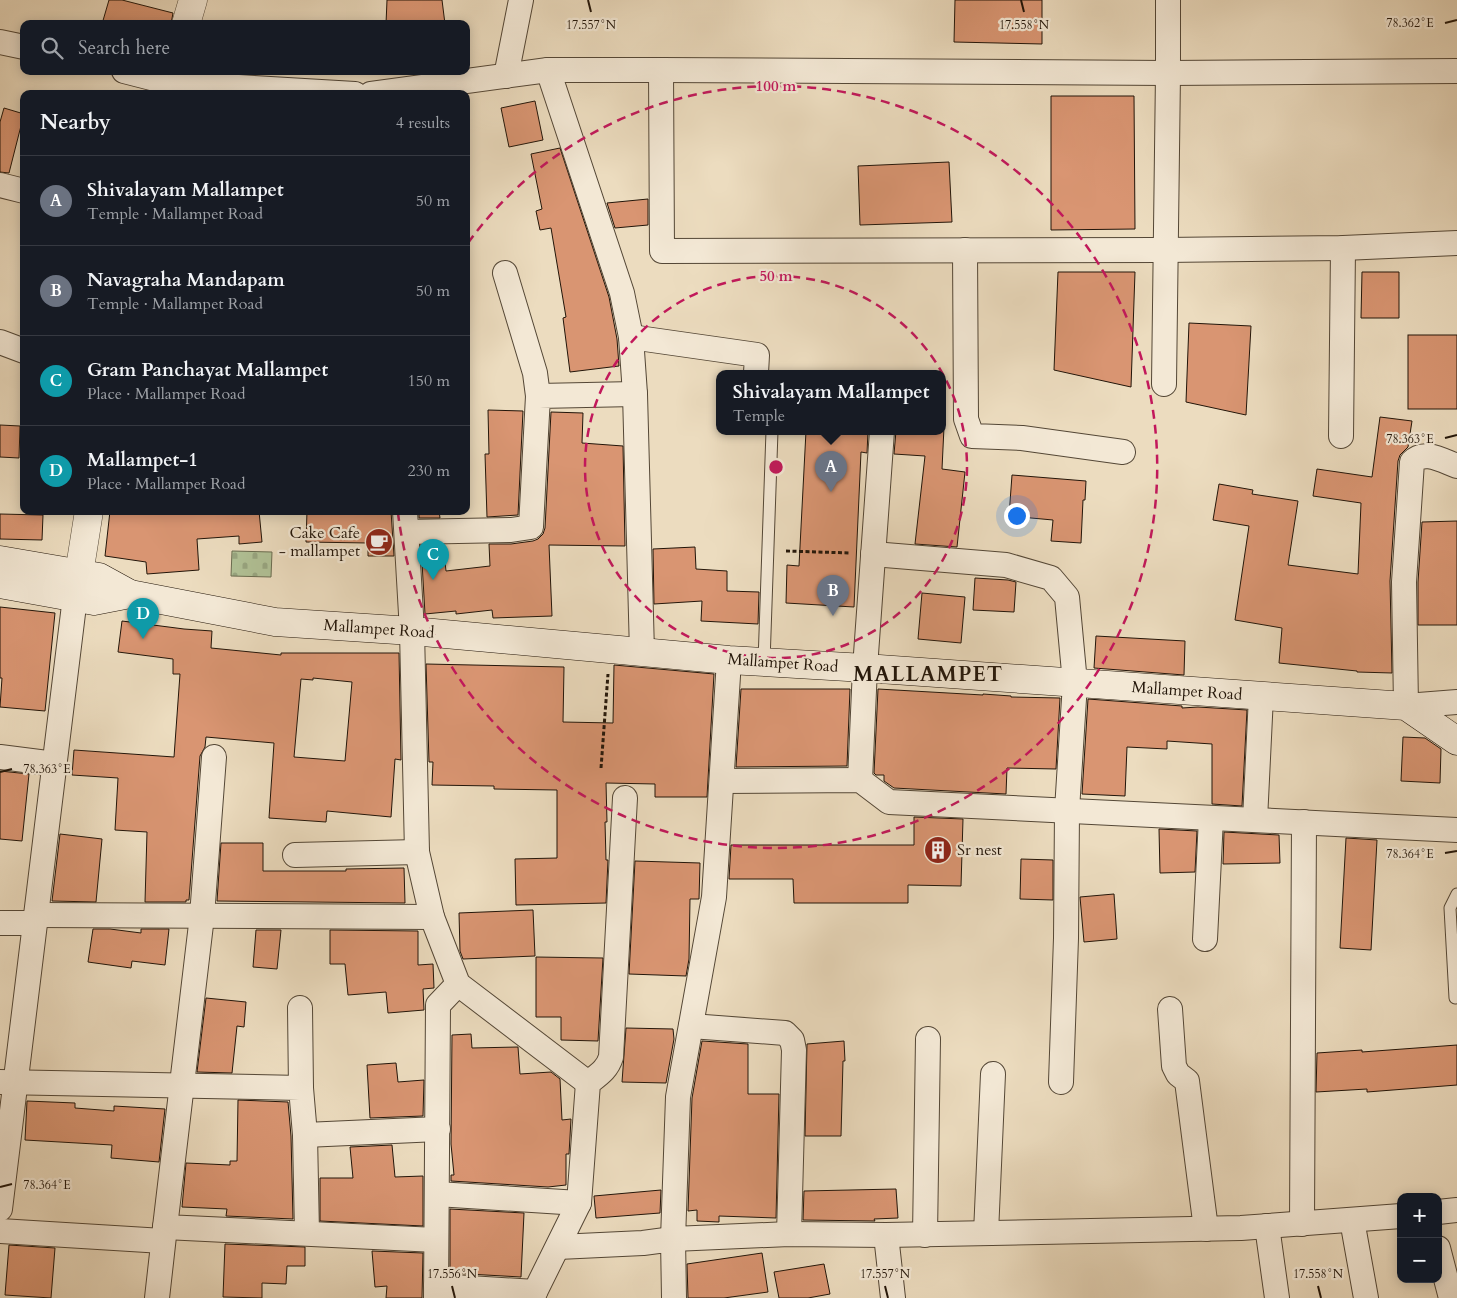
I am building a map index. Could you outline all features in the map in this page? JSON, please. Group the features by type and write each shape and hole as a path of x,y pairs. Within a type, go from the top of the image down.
{"main road":[{"path":"187,20 192,0"},
{"path":"77,585 88,515"},
{"name":"Mallampet Road","path":"0,560 77,585 94,600 130,594 275,622 412,631 729,660 1406,706"},
{"name":"Mallampet Road","path":"0,584 77,585"},
{"path":"1406,706 1457,742"}],"street":[{"path":"506,76 521,0"},
{"path":"1164,384 1168,0"},
{"path":"0,42 20,46"},
{"path":"548,70 622,293 631,337 635,394 642,652"},
{"path":"402,90 548,70 1168,73 1457,71"},
{"path":"661,70 662,251 1164,250 1344,248 1457,243"},
{"path":"141,75 172,82 280,90"},
{"path":"0,185 20,190"},
{"path":"1341,436 1344,248"},
{"path":"965,250 966,419 972,436 1022,438 1123,452"},
{"path":"504,273 535,373 538,396 531,527 511,530 406,521 412,631 417,852 432,917 458,984 588,1083"},
{"path":"631,337 756,355 756,370"},
{"path":"0,342 20,350"},
{"path":"538,396 635,394"},
{"path":"860,780 865,668 882,435"},
{"path":"1457,466 1426,455 1417,457 1412,462 1404,582 1406,706 1457,702"},
{"path":"873,554 1006,565 1051,578 1067,597 1075,683 1067,810 1066,938 1061,1082"},
{"path":"0,1209 8,1082 36,919 77,585"},
{"path":"674,1298 673,1239 678,1097 714,897 729,660"},
{"path":"1255,820 1261,696"},
{"path":"0,757 55,764"},
{"path":"157,1298 202,916 214,757"},
{"path":"722,781 860,780 889,802 1457,830"},
{"path":"458,984 438,1005 436,1292 534,1295 580,1204 588,1083 604,1071 611,1057 625,798"},
{"path":"1205,939 1211,818"},
{"path":"1302,1224 1304,822"},
{"path":"295,855 417,852"},
{"path":"0,923 36,919 202,916 432,917"},
{"path":"300,1008 307,1234"},
{"path":"1170,1009 1174,1066 1178,1074 1188,1081 1206,1229"},
{"path":"691,1026 785,1033 792,1040 794,1050 789,1234"},
{"path":"925,1234 928,1039"},
{"path":"986,1233 993,1074"},
{"path":"8,1082 301,1088"},
{"path":"305,1135 438,1129"},
{"path":"437,1194 580,1204"},
{"path":"1442,1212 1457,1210"},
{"path":"558,1247 643,1243 673,1239 789,1234 886,1235 1206,1229 1397,1216"},
{"path":"1352,1220 1366,1298"},
{"path":"1267,1226 1278,1298"},
{"path":"0,1231 307,1234 436,1240"},
{"path":"886,1235 893,1298"},
{"path":"1442,1263 1451,1298"}],"lane":[{"path":"764,662 772,435"},
{"path":"1455,998 1450,908 1457,894"}],"path":[{"path":"767,551 873,554"},
{"path":"601,768 609,648"}],"green space":[{"path":"232,551 272,552 271,577 231,576"}],"building":[{"path":"109,0 122,0 173,13 172,20 103,20"},
{"path":"387,0 442,0 444,20 386,20"},
{"path":"955,0 1042,0 1042,44 954,42"},
{"path":"1051,96 1134,96 1135,229 1051,230"},
{"path":"535,101 543,140 509,147 501,108"},
{"path":"4,108 20,113 20,130 9,173 0,172 0,122"},
{"path":"560,148 609,297 617,339 619,366 570,372 563,318 566,317 551,228 540,230 536,211 542,209 531,154"},
{"path":"949,162 952,222 860,225 858,166"},
{"path":"648,199 648,225 615,228 607,203"},
{"path":"1058,272 1135,272 1131,387 1054,370"},
{"path":"1362,272 1399,272 1399,318 1361,318"},
{"path":"1189,323 1251,326 1246,415 1186,402"},
{"path":"1408,335 1457,335 1457,409 1408,409"},
{"path":"488,410 523,411 518,515 487,517 485,454 489,454"},
{"path":"551,412 583,413 582,443 623,446 625,546 549,545 552,616 493,618 492,610 456,614 456,611 425,614 421,545 443,545 446,571 490,566 489,544 533,541 543,534 545,528"},
{"path":"1380,417 1412,421 1408,447 1400,455 1398,461 1390,581 1392,673 1357,672 1279,663 1282,628 1235,620 1249,526 1213,520 1219,484 1253,490 1252,494 1298,501 1288,565 1358,574 1361,503 1313,496 1317,469 1372,477"},
{"path":"0,425 20,426 19,458 0,457"},
{"path":"806,435 868,435 867,453 861,452 854,607 786,603 787,565 799,566"},
{"path":"896,435 944,435 942,469 965,472 957,547 915,544 925,456 894,454"},
{"path":"1012,475 1086,481 1081,543 1051,541 1053,520 1009,516"},
{"path":"0,514 43,515 42,540 0,539"},
{"path":"110,515 259,515 262,542 239,544 239,536 197,539 199,570 147,574 146,562 105,556"},
{"path":"307,515 391,515 394,556 368,556 368,543 306,542"},
{"path":"419,515 440,515 440,518 419,518"},
{"path":"1457,521 1457,625 1418,625 1418,582 1422,522"},
{"path":"695,547 696,569 727,571 727,591 759,592 758,624 701,621 702,601 654,604 653,549"},
{"path":"975,578 1016,582 1014,612 973,610"},
{"path":"922,593 965,597 961,643 918,639"},
{"path":"0,607 55,613 45,711 0,707 2,678 0,678"},
{"path":"122,621 212,631 211,648 281,655 281,653 399,653 401,760 395,759 391,817 327,811 326,822 269,818 274,743 206,737 205,747 200,756 189,900 186,900 186,902 145,902 147,832 115,830 118,778 72,775 74,750 174,757 180,674 173,674 173,659 118,652","holes":["313,678 352,682 345,761 294,757 301,679 313,680"]},
{"path":"1096,636 1185,641 1184,675 1094,668"},
{"path":"426,664 564,667 563,722 613,723 614,665 714,674 707,797 655,797 655,784 606,783 607,822 605,822 606,860 608,860 606,903 516,905 515,859 557,858 557,790 494,789 494,786 432,785 433,762 429,762"},
{"path":"741,689 850,689 847,766 736,767"},
{"path":"878,689 1060,698 1056,769 1007,768 1006,794 894,788 884,781 884,775 876,775 874,773"},
{"path":"1088,699 1182,706 1182,708 1247,710 1242,806 1212,804 1212,744 1167,741 1167,749 1127,747 1125,796 1082,794"},
{"path":"1403,737 1425,738 1441,749 1440,783 1401,781"},
{"path":"0,771 29,774 22,841 0,839"},
{"path":"914,817 963,819 961,886 908,885 908,903 794,903 793,879 729,879 731,845 914,845"},
{"path":"1159,829 1197,831 1195,872 1160,873"},
{"path":"1224,832 1279,835 1280,863 1223,864"},
{"path":"60,834 102,839 96,902 52,901"},
{"path":"1346,838 1377,840 1371,950 1340,948"},
{"path":"221,843 263,843 263,871 346,871 346,869 404,868 405,903 217,901"},
{"path":"1021,859 1053,860 1053,900 1020,899"},
{"path":"635,861 700,863 699,899 690,899 689,959 686,976 629,974"},
{"path":"1114,894 1117,939 1084,942 1080,897"},
{"path":"533,910 535,956 463,959 460,951 459,913"},
{"path":"93,929 141,933 141,929 169,929 165,965 132,961 131,968 88,962"},
{"path":"256,930 281,930 277,969 253,967"},
{"path":"330,930 418,931 418,965 433,964 434,988 423,989 424,1010 388,1013 386,992 348,995 345,964 330,964"},
{"path":"536,957 603,958 598,1041 561,1040 561,1017 536,1017"},
{"path":"206,998 246,1002 244,1027 237,1026 232,1073 197,1072"},
{"path":"626,1028 673,1029 674,1039 666,1083 622,1082"},
{"path":"471,1034 472,1048 518,1047 520,1074 551,1072 560,1079 562,1120 571,1119 569,1154 566,1154 566,1185 548,1187 451,1181 451,1175 454,1175 451,1144 452,1035"},
{"path":"702,1041 748,1044 748,1094 779,1094 776,1218 719,1216 719,1222 697,1221 697,1210 688,1211 692,1098"},
{"path":"844,1041 845,1061 843,1061 841,1136 805,1136 807,1044"},
{"path":"1457,1045 1457,1085 1367,1092 1367,1089 1316,1092 1317,1053 1362,1050 1362,1052"},
{"path":"396,1063 398,1082 424,1080 423,1116 370,1118 367,1065"},
{"path":"238,1100 288,1102 291,1136 293,1219 226,1216 227,1209 182,1207 186,1163 230,1165 230,1161 237,1161"},
{"path":"27,1101 75,1103 75,1108 114,1111 114,1106 165,1109 159,1162 111,1158 112,1145 25,1140"},
{"path":"392,1145 395,1177 423,1176 423,1226 320,1221 320,1178 353,1178 350,1147"},
{"path":"896,1189 898,1218 874,1219 875,1221 803,1220 804,1191"},
{"path":"661,1190 660,1213 596,1218 594,1196"},
{"path":"450,1209 524,1213 521,1277 450,1273"},
{"path":"225,1244 305,1247 305,1266 287,1266 286,1284 262,1283 262,1298 223,1297"},
{"path":"9,1245 55,1248 51,1298 5,1295"},
{"path":"372,1251 423,1253 422,1298 386,1298 387,1286 375,1287"},
{"path":"762,1253 768,1292 724,1298 688,1298 687,1264"},
{"path":"824,1264 830,1294 808,1298 779,1298 774,1272"}],"place":[{"name":"Shivalayam Mallampet","path":"831,492"},
{"name":"Cake Cafe - mallampet","path":"379,542"},
{"name":"Gram Panchayat Mallampet","path":"433,580"},
{"name":"Navagraha Mandapam","path":"833,616"},
{"name":"Mallampet-1","path":"143,639"},
{"name":"Sr nest","path":"938,850"}],"district":[{"name":"MALLAMPET","path":"928,674"}]}
